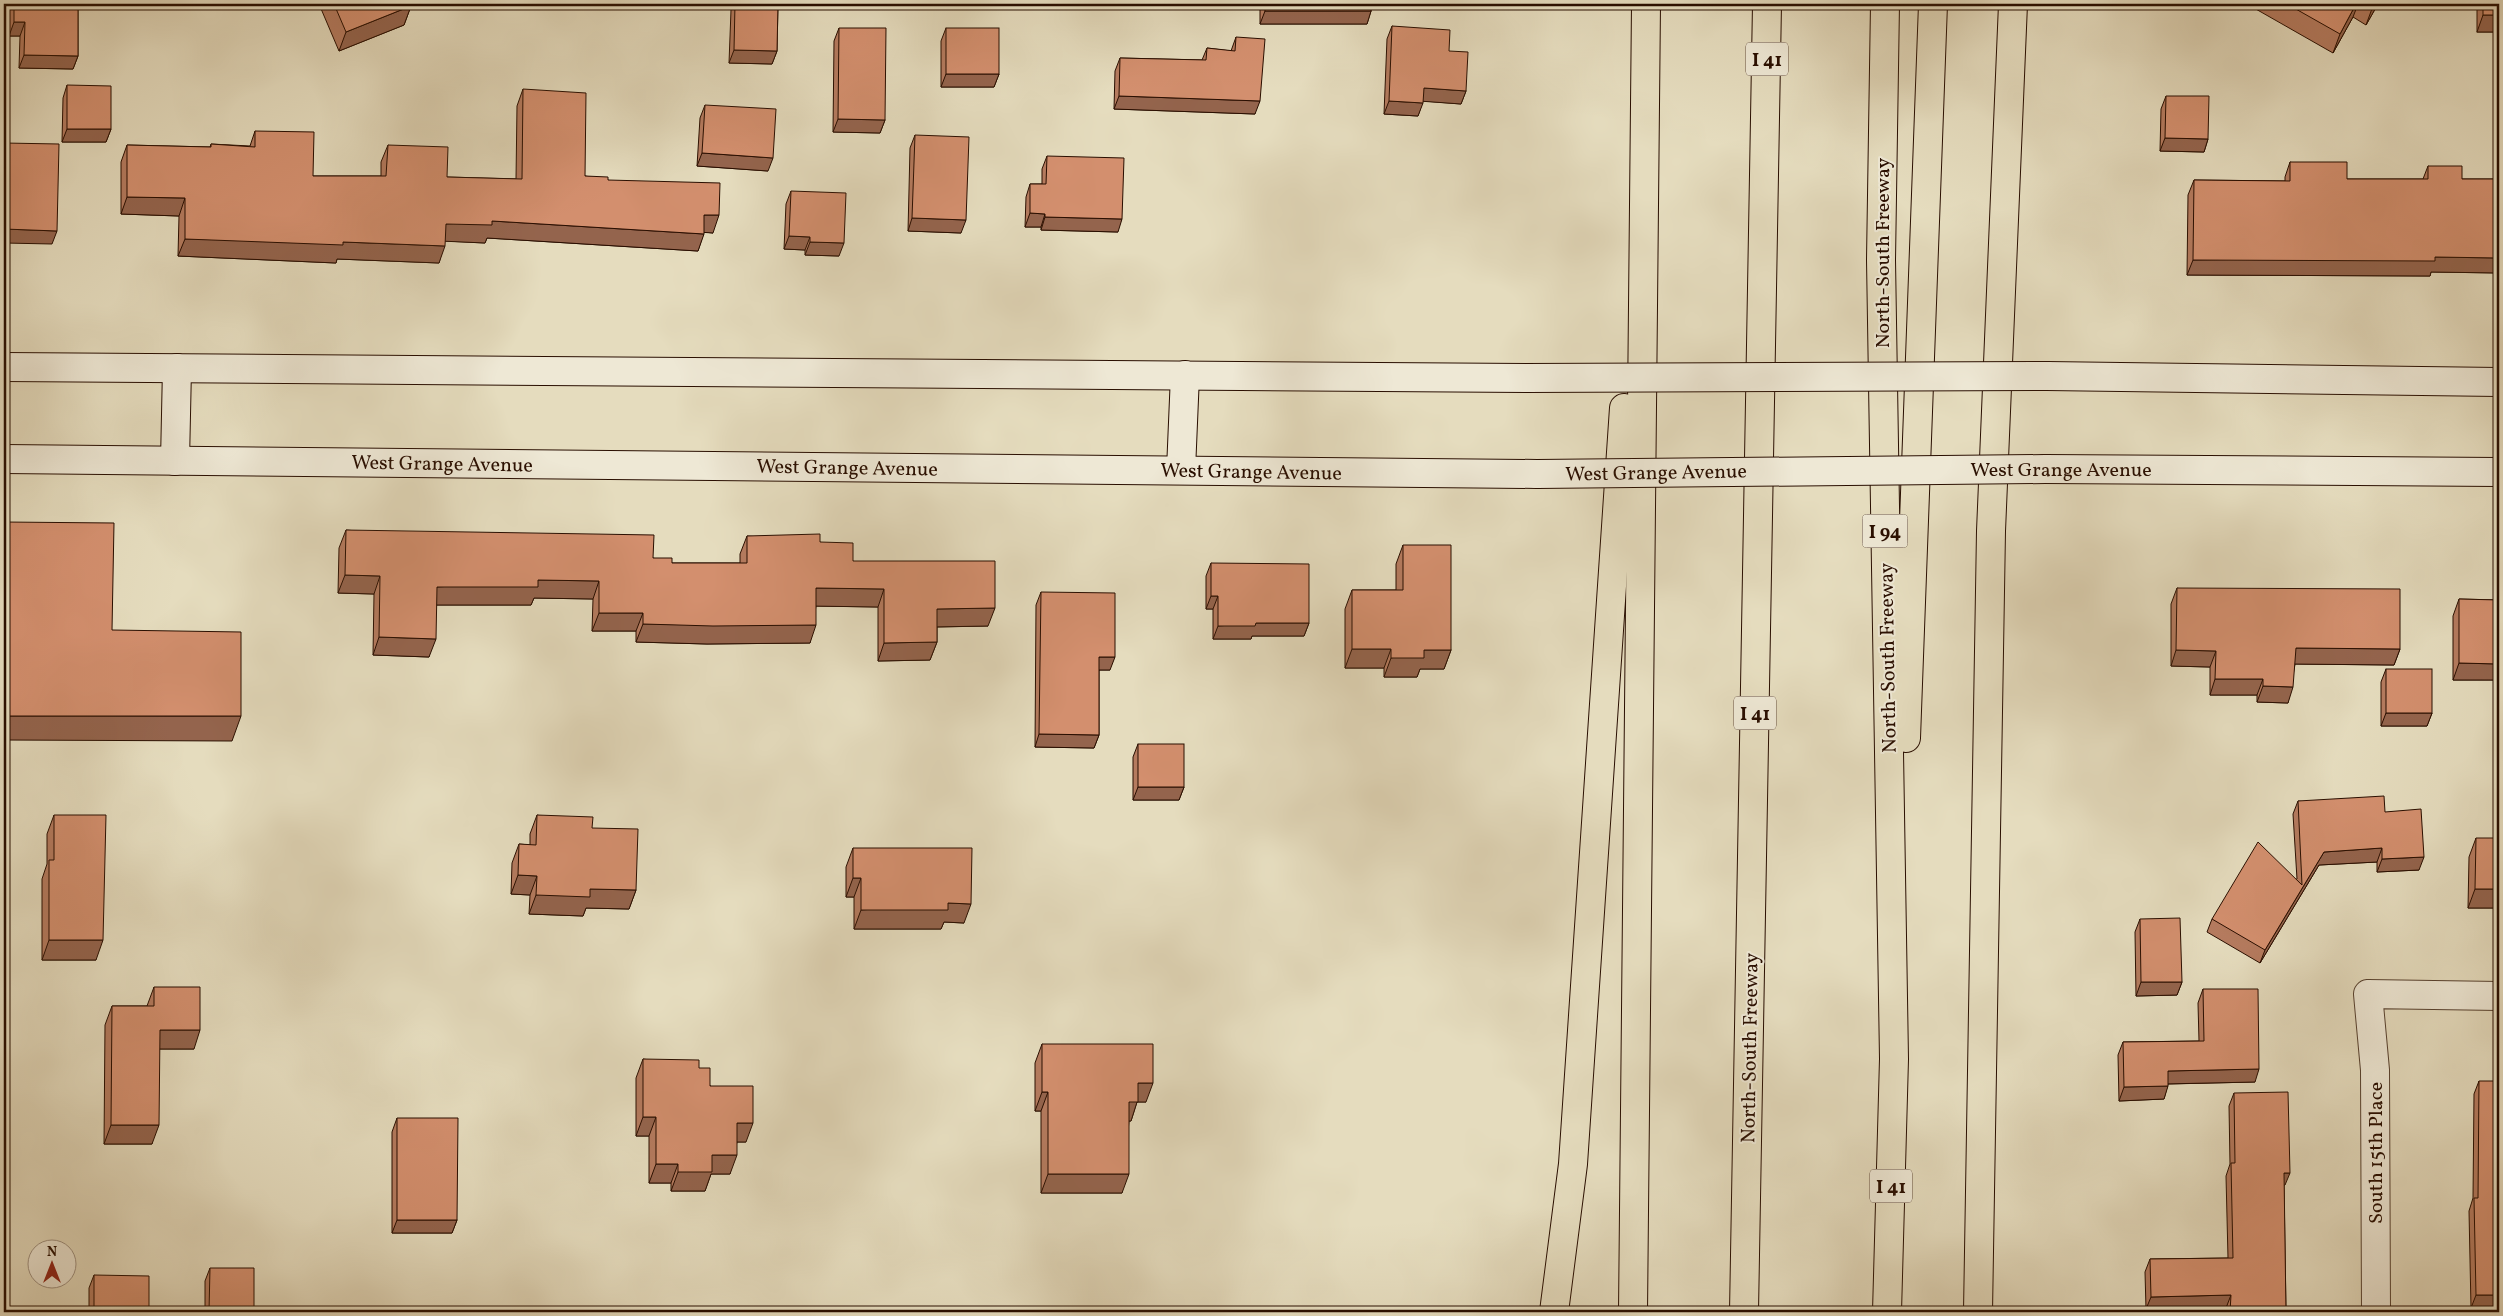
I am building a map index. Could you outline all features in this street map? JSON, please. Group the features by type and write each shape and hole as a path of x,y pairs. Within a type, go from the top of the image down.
{"highway":[{"path":"1633,1312 1646,4"},
{"name":"North-South Freeway","path":"1744,1312 1767,4"},
{"name":"North-South Freeway","path":"1885,4 1881,260 1894,1059 1887,1312"},
{"name":"I 41","path":"1894,1059 1933,4"},
{"path":"1978,1312 1991,531 2013,4"},
{"path":"1554,1312 1573,1154 1644,117"}],"street":[{"path":"4,367 1526,378 2047,376 2499,382"},
{"path":"175,460 177,368"},
{"path":"1181,470 1185,375"},
{"name":"West Grange Avenue","path":"4,459 1537,474 2045,469 2499,472"},
{"name":"South 15th Place","path":"2376,1312 2374,1070 2368,994 2499,996"}],"building":[{"path":"14,4 78,4 78,56 24,55 25,22 14,22"},
{"path":"334,4 410,4 411,6 346,32"},
{"path":"735,4 778,4 777,51 734,50"},
{"path":"1265,4 1371,4 1371,11 1265,11"},
{"path":"2287,4 2356,4 2340,34"},
{"path":"2483,4 2499,4 2499,15 2483,15"},
{"path":"1392,26 1450,30 1449,51 1468,52 1466,91 1424,88 1423,103 1389,101"},
{"path":"839,28 886,28 885,120 838,119"},
{"path":"946,28 999,28 999,74 946,74"},
{"path":"1236,37 1265,39 1260,101 1119,96 1120,58 1206,60 1207,48 1235,51"},
{"path":"67,85 111,86 111,129 67,129"},
{"path":"523,89 586,93 585,176 608,177 608,180 720,183 719,215 704,215 704,234 492,221 492,225 446,224 445,246 343,242 343,245 185,239 185,198 127,197 127,145 211,147 211,144 255,147 255,131 314,132 313,176 386,176 388,145 448,147 447,177 522,179"},
{"path":"2166,96 2209,96 2208,139 2165,138"},
{"path":"705,105 776,109 773,158 702,153"},
{"path":"915,135 969,137 966,220 912,218"},
{"path":"4,143 59,144 57,231 4,229"},
{"path":"1047,156 1124,158 1122,219 1045,217 1045,214 1030,213 1030,184 1046,184"},
{"path":"2290,162 2347,162 2347,179 2428,179 2428,166 2462,166 2462,179 2499,179 2499,258 2435,257 2435,261 2193,260 2194,180 2290,181"},
{"path":"791,191 846,193 844,243 810,242 810,237 789,236"},
{"path":"4,522 114,523 112,630 241,632 241,716 4,716"},
{"path":"346,530 654,535 653,558 672,558 672,563 747,563 747,536 820,534 820,542 853,543 853,561 995,561 995,608 937,609 937,642 884,643 884,589 816,588 816,625 713,626 643,624 643,613 599,613 599,581 538,580 538,587 437,587 436,639 379,637 380,576 345,575"},
{"path":"1403,545 1451,545 1451,650 1424,650 1424,658 1391,658 1391,649 1352,649 1352,590 1403,590"},
{"path":"1211,563 1309,564 1309,623 1256,623 1255,626 1218,626 1218,596 1211,596"},
{"path":"2177,588 2400,589 2400,649 2296,648 2293,687 2263,686 2263,679 2215,679 2216,651 2176,650"},
{"path":"1041,592 1115,593 1115,657 1099,657 1099,735 1039,734"},
{"path":"2459,599 2499,600 2499,664 2459,663"},
{"path":"2386,669 2432,669 2432,713 2386,713"},
{"path":"1138,744 1184,744 1184,787 1138,787"},
{"path":"2384,796 2385,812 2421,809 2424,857 2382,859 2382,848 2324,852 2265,950 2212,919 2258,842 2302,885 2298,801"},
{"path":"54,815 106,815 103,940 49,940 49,860 54,860"},
{"path":"537,815 593,817 592,828 638,829 636,890 590,889 590,897 536,895 537,876 518,875 519,844 536,845"},
{"path":"2476,838 2499,838 2499,889 2475,889"},
{"path":"853,848 972,848 971,904 948,903 948,910 861,910 861,878 853,878"},
{"path":"2180,918 2182,982 2141,982 2140,919"},
{"path":"154,987 200,987 200,1030 160,1030 159,1125 111,1125 112,1006 154,1006"},
{"path":"2203,989 2258,989 2259,1069 2168,1071 2168,1086 2124,1087 2123,1042 2204,1041"},
{"path":"1042,1044 1153,1044 1153,1083 1138,1083 1138,1102 1129,1102 1129,1174 1048,1174 1048,1092 1042,1092"},
{"path":"643,1059 699,1060 699,1068 710,1068 710,1086 753,1086 753,1123 737,1123 737,1155 712,1155 712,1172 678,1172 678,1164 656,1164 656,1117 643,1117"},
{"path":"2479,1081 2499,1081 2499,1295 2476,1295 2474,1198 2478,1198"},
{"path":"2288,1092 2290,1173 2284,1173 2286,1312 2230,1312 2231,1295 2151,1297 2150,1259 2233,1258 2231,1163 2235,1163 2234,1093"},
{"path":"397,1118 458,1118 457,1220 397,1220"},
{"path":"210,1268 254,1268 254,1312 209,1312"},
{"path":"94,1275 149,1276 149,1312 94,1312"}]}
